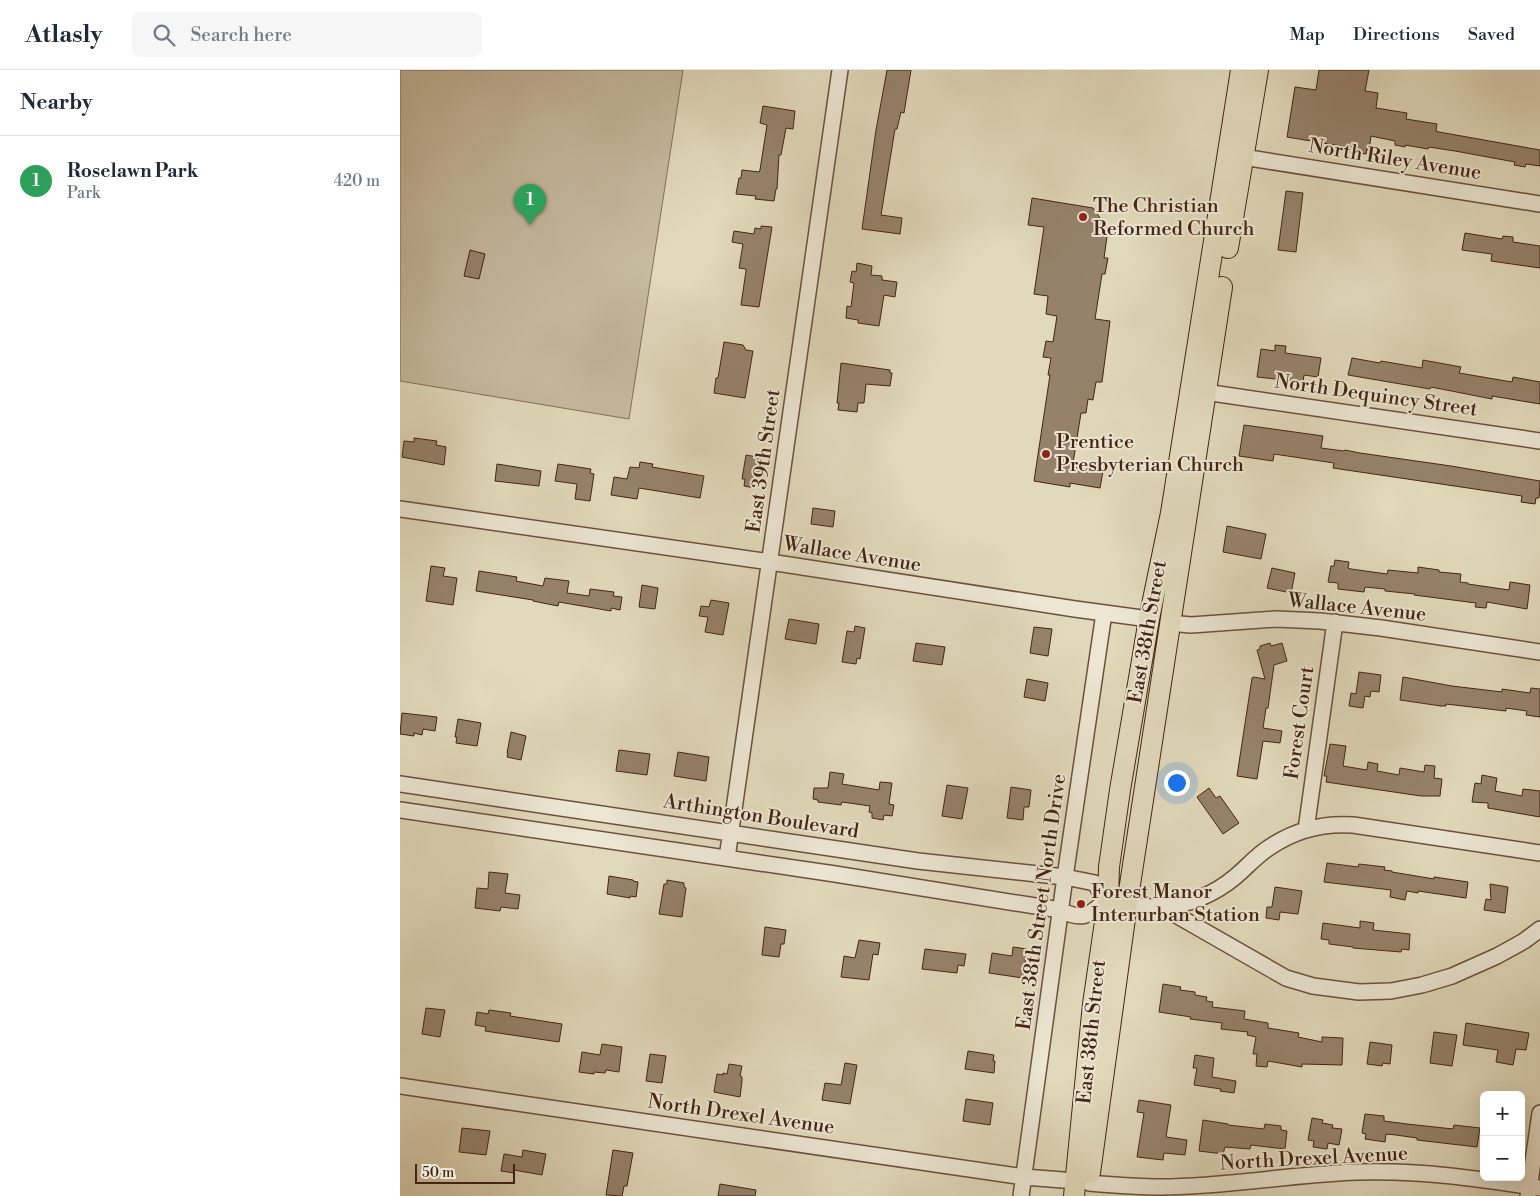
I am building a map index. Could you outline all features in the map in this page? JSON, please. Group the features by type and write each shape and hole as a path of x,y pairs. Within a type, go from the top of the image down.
{"main road":[{"name":"East 38th Street","path":"1113,902 1109,866 1120,790 1149,619 1172,503 1242,70"},
{"name":"East 38th Street","path":"1081,1189 1106,1047 1113,902 1169,623 1258,70"}],"street":[{"name":"East 39th Street","path":"727,858 840,70"},
{"name":"North Riley Avenue","path":"1243,157 1540,204"},
{"name":"North Dequincy Street","path":"1205,392 1540,441"},
{"name":"Wallace Avenue","path":"400,508 1149,619"},
{"name":"East 38th Street North Drive","path":"1021,1196 1060,910 1104,613"},
{"name":"Wallace Avenue","path":"1169,623 1191,625 1276,619 1334,622 1540,652"},
{"name":"Forest Court","path":"1306,830 1334,622"},
{"name":"Arthington Boulevard","path":"400,784 918,861 1065,877 1096,883 1113,902"},
{"path":"400,810 925,887 1060,910 1069,914 1091,915 1113,902 1162,907 1189,901 1209,893 1236,876 1271,845 1287,836 1333,825 1353,825 1540,853"},
{"path":"1162,907 1286,978 1313,986 1359,992 1385,992 1404,989 1452,976 1497,956 1540,930"},
{"name":"North Drexel Avenue","path":"400,1086 1024,1176 1081,1189 1177,1187 1328,1174 1385,1172 1451,1175 1533,1190"},
{"path":"1533,1190 1540,1114"}],"shaded area":[{"path":"400,70 683,70 629,419 400,381"}],"building":[{"path":"887,70 911,70 904,113 901,112 897,129 895,129 881,215 902,218 900,234 862,229 876,130"},
{"path":"1319,70 1369,70 1365,91 1378,93 1376,108 1407,113 1406,119 1437,124 1436,131 1439,132 1540,150 1540,166 1526,164 1525,167 1514,165 1515,162 1429,147 1428,149 1405,145 1405,147 1395,145 1395,141 1371,136 1369,150 1367,149 1366,154 1346,151 1347,147 1287,137 1295,87 1316,90"},
{"path":"763,106 795,111 793,129 786,128 781,155 779,155 777,189 774,201 755,199 756,196 736,194 742,170 759,172 760,170 767,125 760,123"},
{"path":"1286,191 1303,193 1296,252 1278,250"},
{"path":"1032,198 1093,208 1108,229 1104,258 1108,258 1105,274 1102,274 1095,319 1110,321 1102,382 1096,382 1093,400 1088,399 1086,413 1081,413 1073,463 1074,467 1103,471 1100,488 1070,483 1070,487 1034,481 1050,375 1048,375 1051,358 1043,357 1046,341 1053,342 1057,316 1046,314 1048,296 1034,294 1044,227 1028,225"},
{"path":"761,226 772,227 759,307 741,305 746,269 739,268 743,244 732,242 734,231 754,234 755,228 761,229"},
{"path":"1465,233 1502,239 1503,236 1513,237 1513,242 1540,246 1540,268 1491,261 1492,254 1462,250"},
{"path":"470,250 485,254 479,279 464,276"},
{"path":"857,263 872,266 871,275 882,276 882,280 897,282 895,297 884,295 879,326 858,323 858,320 846,318 847,306 851,307 854,283 850,282 852,271 856,272"},
{"path":"724,342 743,345 746,350 753,351 745,398 714,393"},
{"path":"1275,345 1286,346 1285,353 1321,358 1318,377 1304,375 1303,382 1257,377 1261,349 1275,351"},
{"path":"1352,358 1422,368 1423,360 1461,367 1459,373 1512,382 1513,377 1540,382 1540,404 1492,396 1492,399 1431,387 1430,389 1348,375"},
{"path":"841,363 890,370 890,373 892,373 890,386 866,384 864,403 858,403 857,412 838,410"},
{"path":"1244,425 1323,436 1321,448 1345,450 1540,481 1539,498 1536,498 1535,504 1521,502 1522,496 1333,468 1334,463 1274,454 1273,461 1239,456"},
{"path":"414,438 437,441 436,445 446,447 444,465 402,457 404,441 414,442"},
{"path":"746,455 762,459 759,483 756,482 755,488 744,486 745,479 742,479"},
{"path":"640,462 653,464 652,467 704,476 700,498 639,488 637,499 611,495 614,477 627,479 630,467 639,468"},
{"path":"497,464 541,471 539,486 495,481"},
{"path":"558,464 591,469 590,473 594,474 590,501 575,499 577,484 555,481"},
{"path":"813,508 835,511 833,527 811,524"},
{"path":"1227,526 1266,534 1261,559 1223,552"},
{"path":"1335,560 1349,562 1348,568 1351,569 1387,574 1388,570 1418,573 1418,567 1439,570 1439,572 1461,574 1460,582 1509,590 1510,582 1530,585 1527,609 1487,602 1486,608 1475,607 1476,603 1385,591 1385,589 1365,587 1364,592 1338,589 1338,583 1328,582 1331,566 1334,566"},
{"path":"431,566 445,568 443,576 457,578 453,605 426,601"},
{"path":"1272,568 1295,573 1291,593 1267,588"},
{"path":"479,571 517,577 516,581 543,586 545,578 569,581 567,593 589,596 590,589 614,592 613,596 622,597 620,610 611,608 611,611 559,602 558,606 476,591"},
{"path":"642,585 658,588 655,609 639,607"},
{"path":"711,600 729,603 723,635 705,632 708,617 699,616 701,606 709,607"},
{"path":"789,619 819,624 816,644 785,639"},
{"path":"855,626 865,628 860,659 857,658 856,664 842,662 847,631 854,632"},
{"path":"1034,627 1052,629 1048,656 1030,653"},
{"path":"916,643 945,647 942,665 913,661"},
{"path":"1270,643 1271,646 1282,643 1287,661 1274,665 1263,728 1282,731 1280,743 1263,741 1257,779 1237,776 1252,678 1265,679 1257,650 1260,649 1260,646"},
{"path":"1359,672 1381,675 1379,692 1371,691 1370,697 1365,696 1363,708 1349,706 1351,693 1356,694"},
{"path":"1403,677 1452,686 1502,692 1502,689 1530,693 1531,688 1540,689 1540,717 1526,715 1527,711 1506,708 1506,711 1446,704 1446,706 1441,706 1400,700"},
{"path":"1027,679 1048,683 1045,701 1024,697"},
{"path":"402,713 437,717 435,731 423,729 422,735 414,733 414,736 400,734"},
{"path":"458,719 481,723 477,746 456,743"},
{"path":"511,732 526,736 521,760 507,757"},
{"path":"1330,744 1346,746 1343,766 1367,770 1368,762 1378,764 1377,771 1399,775 1400,768 1424,772 1425,765 1435,766 1434,778 1442,779 1440,796 1421,796 1326,782 1327,776 1324,776"},
{"path":"619,750 650,754 647,775 616,771"},
{"path":"678,752 709,757 706,781 674,776"},
{"path":"830,772 844,774 842,784 879,790 880,782 892,783 889,804 894,805 892,816 884,815 883,820 872,818 872,813 869,812 870,806 842,802 841,805 818,802 818,800 813,799 814,788 828,788"},
{"path":"1482,775 1497,778 1495,791 1522,796 1523,789 1540,791 1540,817 1488,808 1488,803 1472,802 1475,783 1481,784"},
{"path":"947,785 968,788 962,819 942,816"},
{"path":"1011,787 1031,790 1029,807 1024,807 1023,820 1007,818"},
{"path":"1209,788 1216,798 1220,796 1239,823 1223,834 1197,797"},
{"path":"1327,863 1358,867 1359,864 1385,867 1384,870 1392,872 1468,882 1466,898 1407,891 1405,900 1390,897 1391,890 1324,882"},
{"path":"489,872 508,874 505,893 520,895 518,909 501,907 500,911 475,908 477,888 488,889"},
{"path":"609,876 638,882 636,897 630,896 630,898 607,894"},
{"path":"667,880 684,883 686,888 682,917 659,914 664,884 667,884"},
{"path":"1490,884 1508,887 1505,913 1484,910 1486,899 1491,900"},
{"path":"1275,887 1302,891 1298,914 1280,912 1279,920 1266,918 1267,907 1272,907"},
{"path":"1360,921 1374,923 1373,930 1410,934 1409,950 1402,949 1401,952 1353,948 1329,944 1329,940 1321,939 1323,923 1360,928"},
{"path":"765,927 786,930 784,944 781,944 779,957 762,955"},
{"path":"859,940 880,943 878,955 873,954 869,980 841,977 844,956 855,958"},
{"path":"1013,947 1027,949 1023,978 989,973 992,953 1012,956"},
{"path":"925,949 966,954 964,966 958,965 957,973 922,969"},
{"path":"1163,984 1181,987 1180,990 1195,992 1195,995 1207,997 1206,1001 1213,1002 1212,1007 1245,1011 1244,1019 1268,1023 1268,1028 1299,1033 1298,1037 1322,1042 1322,1037 1343,1038 1342,1065 1302,1064 1302,1067 1268,1061 1267,1067 1256,1066 1257,1054 1253,1054 1256,1037 1247,1035 1248,1032 1221,1029 1222,1023 1190,1019 1191,1017 1159,1012"},
{"path":"426,1008 445,1010 440,1037 422,1034"},
{"path":"489,1010 511,1013 510,1016 562,1024 559,1042 485,1031 486,1027 475,1025 477,1012 488,1014"},
{"path":"1466,1023 1529,1033 1526,1050 1516,1049 1513,1065 1496,1062 1498,1050 1463,1045"},
{"path":"1434,1032 1457,1035 1452,1066 1430,1063"},
{"path":"1370,1042 1392,1045 1390,1064 1383,1063 1382,1066 1367,1064"},
{"path":"602,1044 622,1047 619,1072 606,1070 605,1073 594,1072 594,1074 579,1072 582,1052 600,1055"},
{"path":"968,1051 994,1055 994,1073 965,1069"},
{"path":"650,1054 666,1056 662,1083 646,1081"},
{"path":"1195,1055 1214,1058 1212,1077 1236,1081 1234,1093 1194,1085 1197,1068 1193,1068"},
{"path":"845,1063 857,1065 850,1104 822,1100 825,1083 841,1085"},
{"path":"729,1064 742,1066 740,1097 714,1092 717,1074 727,1074"},
{"path":"966,1099 993,1103 990,1125 963,1121"},
{"path":"1139,1100 1171,1105 1166,1137 1187,1140 1185,1155 1164,1153 1163,1160 1137,1157 1144,1113 1137,1112"},
{"path":"1365,1114 1384,1116 1384,1121 1407,1124 1453,1129 1454,1125 1480,1128 1477,1147 1417,1140 1417,1138 1386,1134 1385,1142 1365,1139 1366,1134 1362,1133"},
{"path":"1312,1118 1323,1120 1322,1123 1333,1125 1332,1128 1342,1129 1339,1145 1328,1143 1327,1149 1313,1147 1314,1141 1308,1140"},
{"path":"1203,1120 1264,1129 1265,1124 1281,1126 1281,1130 1287,1131 1285,1149 1251,1145 1250,1149 1225,1147 1223,1154 1199,1151"},
{"path":"462,1128 490,1131 486,1155 459,1152"},
{"path":"523,1150 546,1154 542,1175 514,1170 514,1173 501,1171 504,1154 522,1157"},
{"path":"613,1150 633,1153 627,1186 624,1186 622,1196 606,1195"},
{"path":"720,1184 756,1190 755,1196 718,1196"}],"place":[{"name":"The Christian Reformed Church","path":"1083,217"},
{"name":"Roselawn Park","path":"530,225"},
{"name":"Prentice Presbyterian Church","path":"1046,454"},
{"name":"Forest Manor Interurban Station","path":"1081,904"}]}
